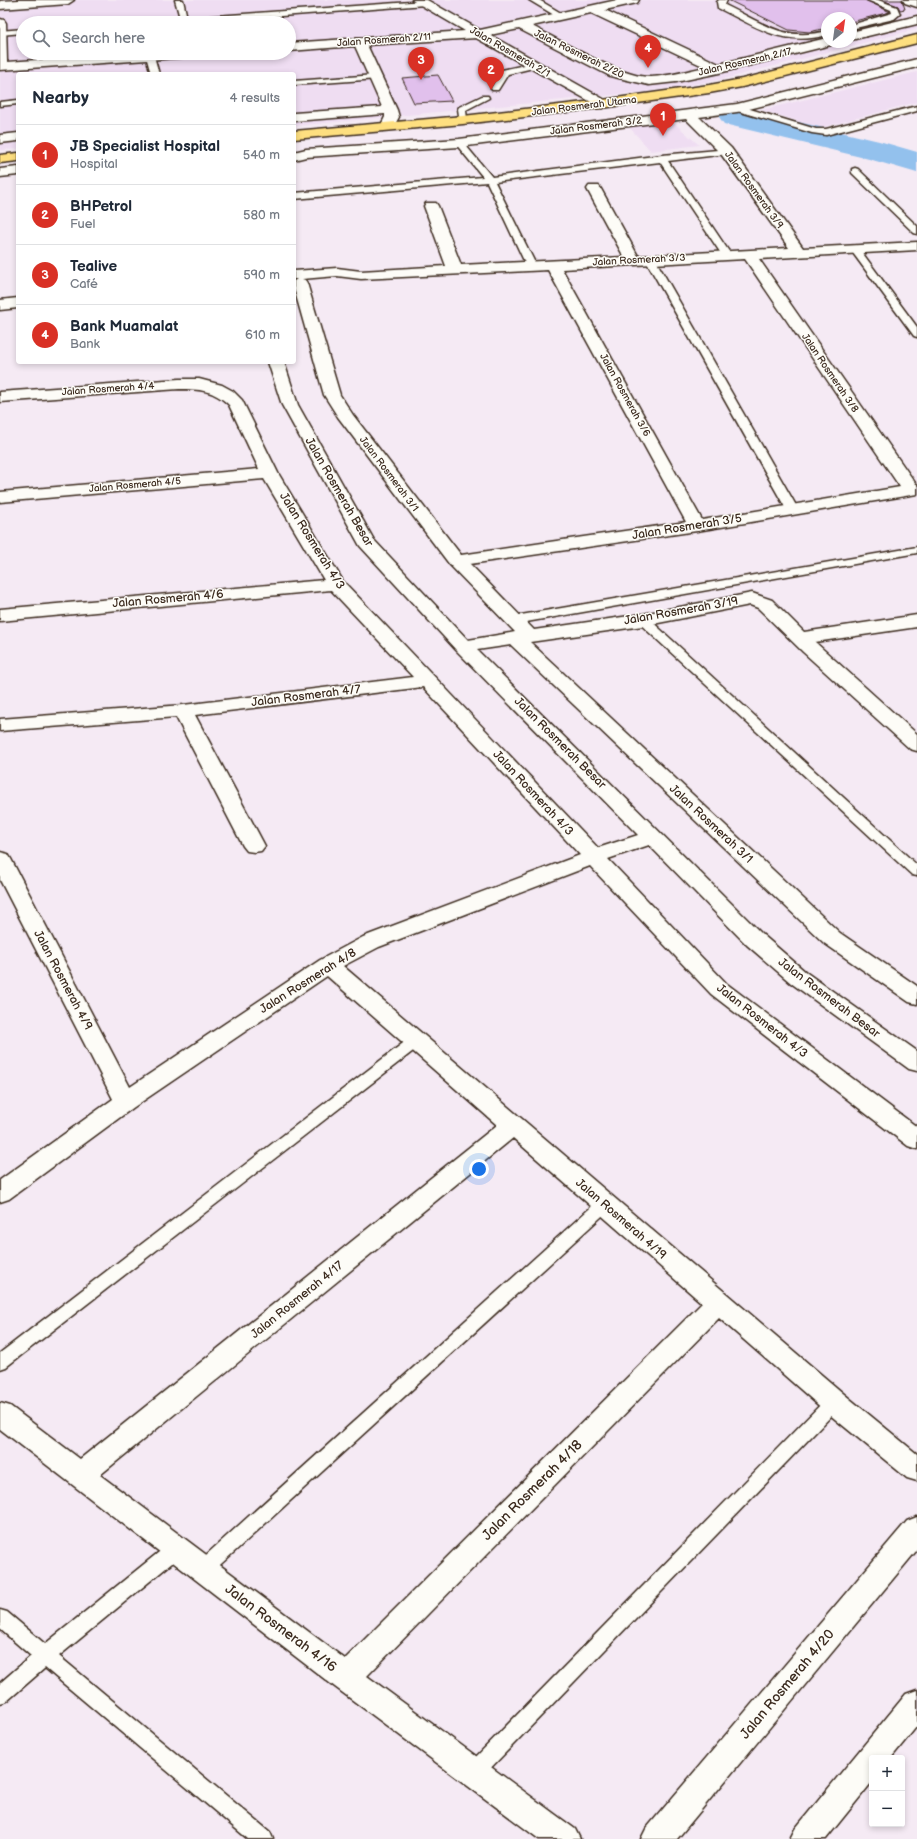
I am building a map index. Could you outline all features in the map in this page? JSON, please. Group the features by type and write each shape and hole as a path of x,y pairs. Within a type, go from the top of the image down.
{"main road":[{"name":"Jalan Rosmerah Utama","path":"296,135 463,120 602,104 709,89 742,83 917,39"},
{"path":"0,159 16,158"}],"street":[{"path":"0,5 68,0"},
{"name":"Jalan Rosmerah 2/11","path":"296,46 480,34 633,0"},
{"path":"909,0 917,3"},
{"name":"Jalan Rosmerah 2/1","path":"421,2 602,104"},
{"path":"593,9 719,69"},
{"path":"857,35 917,20"},
{"name":"Jalan Rosmerah 2/20","path":"521,25 614,73 630,78 649,81 662,80"},
{"path":"0,28 1,66 90,60"},
{"path":"359,42 390,110 392,117 386,128"},
{"name":"Jalan Rosmerah 2/17","path":"662,80 719,69 821,44"},
{"name":"Jalan Rosmerah 3/2","path":"296,156 459,143 737,108 917,63"},
{"path":"296,117 390,110"},
{"name":"Jalan Rosmerah 3/9","path":"688,115 726,151 799,252"},
{"path":"0,139 16,137"},
{"path":"0,173 16,171"},
{"path":"594,189 633,260"},
{"path":"431,206 454,269"},
{"name":"Jalan Rosmerah 3/3","path":"296,277 339,280 361,275 454,269 917,246"},
{"name":"Jalan Rosmerah 3/8","path":"749,255 914,490"},
{"name":"Jalan Rosmerah 3/6","path":"552,264 697,526"},
{"name":"Jalan Rosmerah 3/1","path":"296,277 332,395 364,442 456,561 520,631 832,938 917,997"},
{"path":"0,305 16,303"},
{"name":"Jalan Rosmerah Besar","path":"277,364 290,405 366,542 463,646 755,940 799,978 917,1063"},
{"name":"Jalan Rosmerah 4/4","path":"0,397 179,384 199,384 216,388"},
{"name":"Jalan Rosmerah 4/3","path":"216,388 227,394 236,403 269,473 336,584 719,989 917,1140"},
{"name":"Jalan Rosmerah 4/5","path":"0,497 269,473"},
{"name":"Jalan Rosmerah 3/5","path":"456,561 697,526 792,509 914,490"},
{"name":"Jalan Rosmerah 4/6","path":"0,615 336,584"},
{"name":"Jalan Rosmerah 3/19","path":"463,646 520,631 643,620 752,599 765,604 802,638 810,648 908,728 917,745"},
{"path":"802,638 917,621"},
{"name":"Jalan Rosmerah 4/7","path":"0,724 183,710 428,682"},
{"path":"183,710 254,846"},
{"name":"Jalan Rosmerah 4/8","path":"0,1192 126,1101 328,966 371,942 594,857 652,837"},
{"name":"Jalan Rosmerah 4/9","path":"0,859 126,1101"},
{"name":"Jalan Rosmerah 4/19","path":"328,966 718,1303 834,1402 917,1470"},
{"name":"Jalan Rosmerah 4/17","path":"80,1475 513,1125"},
{"name":"Jalan Rosmerah 4/18","path":"346,1678 718,1303"},
{"name":"Jalan Rosmerah 4/16","path":"0,1414 346,1678 564,1839"},
{"name":"Jalan Rosmerah 4/20","path":"657,1839 917,1529"},
{"path":"806,1839 917,1702"}],"lane":[{"path":"179,0 183,16"},
{"path":"533,0 562,16"},
{"path":"723,0 721,2 721,6 780,35 804,37 821,34"},
{"path":"857,26 891,18 896,14 894,9 871,0"},
{"path":"256,16 421,2"},
{"path":"0,28 16,30"},
{"path":"151,60 154,72"},
{"path":"495,88 505,72 534,65"},
{"path":"296,83 375,77"},
{"path":"463,120 462,109 485,98"},
{"path":"0,104 16,102"},
{"path":"737,108 815,131 826,132 917,108"},
{"path":"459,143 490,180 531,265"},
{"path":"296,196 490,180 726,151"},
{"path":"662,158 727,256"},
{"path":"855,171 917,231"},
{"path":"855,249 917,334"},
{"path":"650,259 792,509"},
{"path":"520,631 917,550"},
{"path":"643,620 917,872"},
{"path":"0,1362 416,1041"},
{"path":"203,1569 605,1204"},
{"path":"474,1772 834,1402"},
{"path":"0,1695 45,1656 176,1549"},
{"path":"0,1618 263,1839"}],"shaded area":[{"path":"0,0 917,1 917,29 857,45 857,12 821,12 821,48 844,48 720,80 645,92 296,126 296,72 16,72 16,149 0,150"},
{"path":"917,72 917,102 820,128 762,110"},
{"path":"672,121 699,145 651,151 629,127"}],"building":[{"path":"728,0 866,0 890,12 857,20 857,12 821,12 821,29 809,32 789,30"},
{"path":"882,0 902,0 905,9 900,10 898,6"},
{"path":"438,75 452,101 414,103 402,78"}],"waterway":[{"path":"735,117 879,151 917,163"}],"place":[{"name":"Bank Muamalat","path":"648,68"},
{"name":"Tealive","path":"421,80"},
{"name":"BHPetrol","path":"491,90"},
{"name":"JB Specialist Hospital","path":"663,136"}]}
